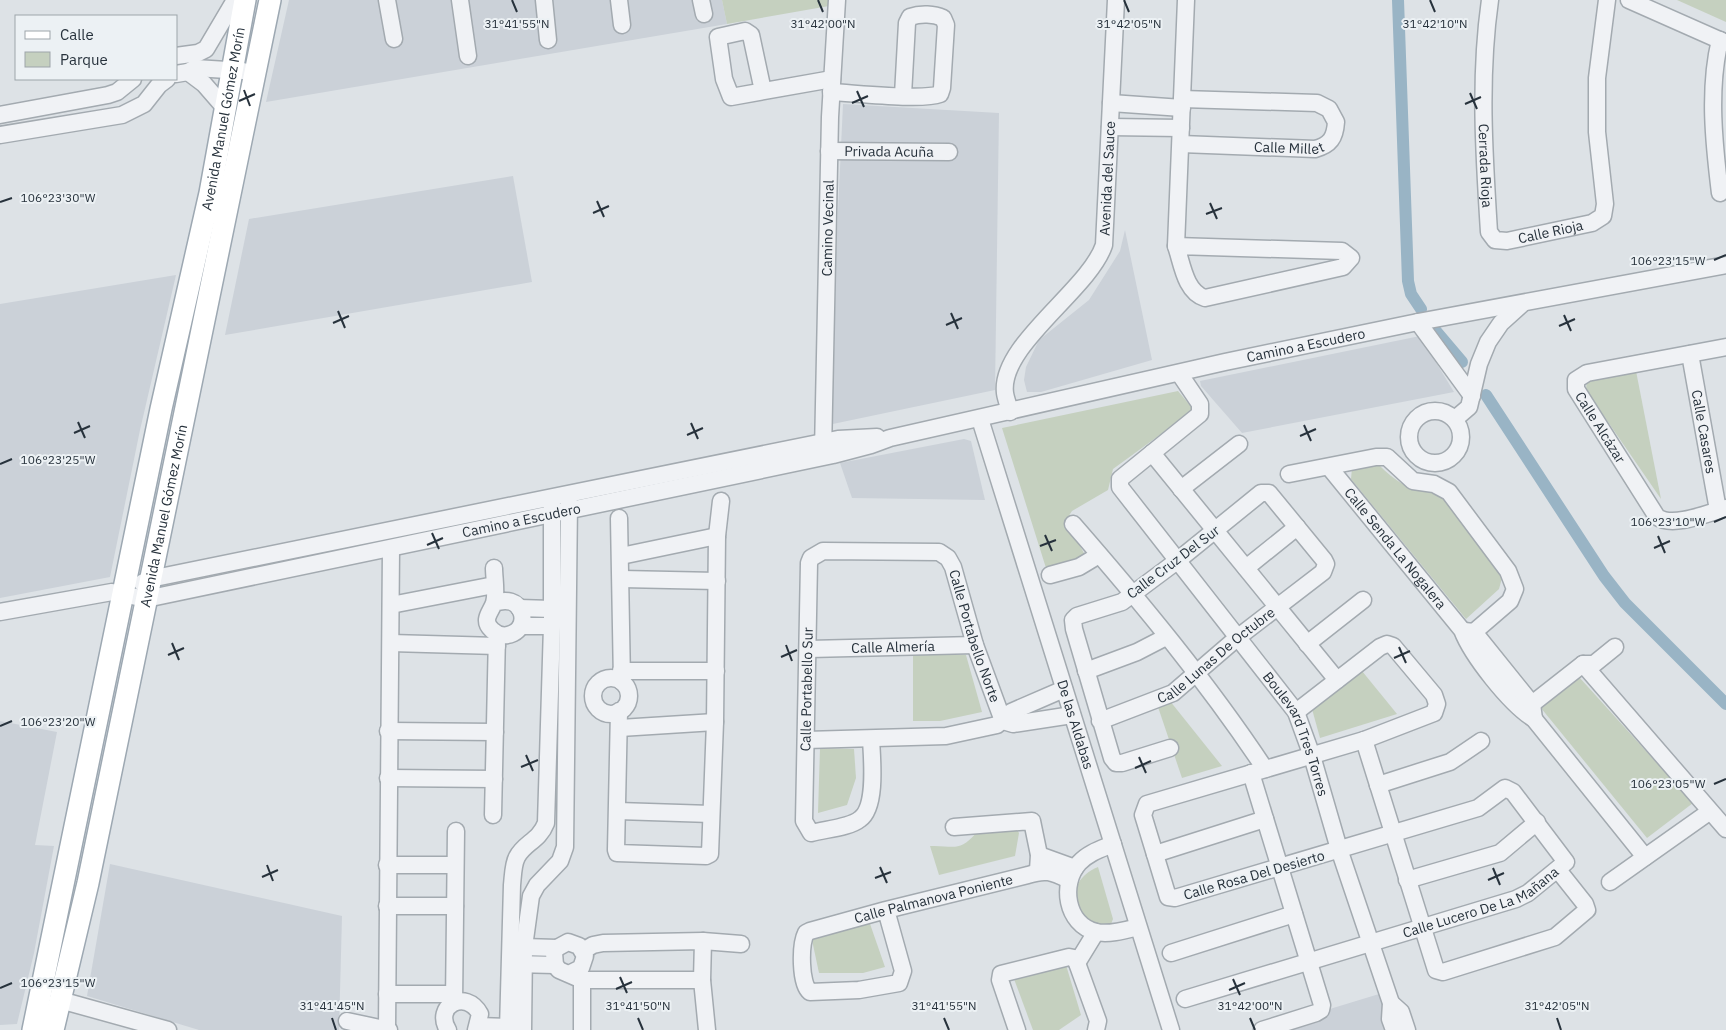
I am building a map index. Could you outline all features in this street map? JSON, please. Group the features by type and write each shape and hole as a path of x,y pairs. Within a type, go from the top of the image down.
{"main road":[{"name":"Avenida Manuel Gómez Morín","path":"34,1030 83,782 125,593 163,399 210,193 224,107 245,0"},
{"name":"Avenida Manuel Gómez Morín","path":"53,1030 88,883 270,0"}],"street":[{"path":"187,72 206,49 235,0"},
{"path":"387,0 394,39"},
{"path":"460,0 468,56"},
{"path":"544,0 548,40"},
{"path":"619,0 622,25"},
{"name":"Camino Vecinal","path":"822,449 829,151 837,0"},
{"name":"Avenida del Sauce","path":"1010,412 1005,392 1016,357 1026,342 1094,268 1100,256 1105,234 1116,0"},
{"path":"1176,246 1342,251 1351,258 1349,263 1343,267 1204,298 1198,296 1190,288 1176,246 1186,0"},
{"name":"Cerrada Rioja","path":"1490,0 1482,95 1489,232 1494,240"},
{"name":"Calle Rioja","path":"1494,240 1507,241 1592,223 1603,216 1605,204 1597,132 1597,78 1607,0"},
{"path":"1629,0 1723,41 1716,56 1713,105 1720,193"},
{"path":"763,91 832,85 903,95 933,97 940,94 946,25 943,18 937,15 917,14 910,17 907,23 903,95"},
{"path":"178,56 198,53 206,49"},
{"path":"187,72 256,71"},
{"path":"187,72 204,84 224,107"},
{"path":"0,115 117,92 132,80"},
{"path":"0,135 122,115 136,109 167,80"},
{"path":"86,99 90,120"},
{"name":"Calle Millet","path":"1317,103 1329,109 1336,122 1332,139 1323,147 1315,149 1182,119 1317,103"},
{"path":"1111,115 1182,119"},
{"path":"1111,115 1182,119"},
{"name":"Privada Acuña","path":"829,151 949,152"},
{"name":"Camino a Escudero","path":"148,589 552,497 822,449 871,445 890,438 1179,373 1418,322 1521,305 1726,265"},
{"path":"1455,419 1469,407 1479,364 1488,342 1500,323 1521,305"},
{"path":"1418,322 1472,396"},
{"name":"Calle Alcázar","path":"1722,509 1675,521 1662,521 1657,517 1576,389 1576,380 1587,373 1726,347"},
{"name":"Calle Casares","path":"1690,354 1722,509"},
{"path":"1179,373 1198,400 1201,410 1200,414 1152,453 1337,680 1296,712"},
{"path":"1439,410 1455,419 1462,436 1460,445 1449,459 1432,463 1416,454 1409,437 1415,420 1430,411 1439,410"},
{"name":"De las Aldabas","path":"980,419 1171,1030"},
{"path":"1181,489 1239,444"},
{"name":"Camino a Escudero","path":"0,612 112,592 125,593 391,548 570,511 822,449"},
{"name":"Boulevard Tres Torres","path":"1152,453 1120,479 1122,492 1296,712 1312,756 1339,849 1390,1003 1390,1019 1394,1030"},
{"path":"1399,467 1416,454"},
{"path":"1289,474 1382,457 1393,461 1413,481 1430,482 1454,496 1513,579 1515,589 1510,601 1468,631"},
{"path":"1430,482 1432,463"},
{"name":"Calle Senda La Nogalera","path":"1329,467 1468,631 1645,858"},
{"name":"Calle Cruz Del Sur","path":"1086,671 1073,624 1077,616 1122,602 1177,562 1261,493 1269,493 1273,496 1297,526"},
{"path":"387,994 454,998 467,1001 472,1004 478,1023 512,1025 516,964 512,885 518,854 542,832 546,823 549,695 556,618 570,511 568,494"},
{"path":"516,964 524,947 533,890 560,861 564,852 566,694 556,618 552,497"},
{"path":"619,518 622,579 622,676 628,694 627,700 620,711 616,850 622,855 706,856 710,854 715,722 717,536 721,501"},
{"path":"1073,524 1133,593 1196,674 1258,771 1265,819 1322,1004 1321,1010 1262,1030"},
{"path":"1246,568 1297,526"},
{"name":"Calle Lunas De Octubre","path":"1100,720 1173,693 1237,638 1323,572 1324,560 1297,526"},
{"path":"621,556 717,536"},
{"path":"347,1021 388,1030 387,865 391,548"},
{"name":"Calle Portabello Sur","path":"872,740 872,793 863,817 854,822 811,833 804,821 809,649 809,563 811,558 823,551 943,554"},
{"name":"Calle Portabello Norte","path":"943,554 953,567 975,645 1003,721"},
{"path":"1050,575 1079,567 1099,554"},
{"path":"494,568 494,603"},
{"path":"622,579 717,581"},
{"path":"391,605 494,586"},
{"path":"493,815 497,640 487,620 488,610 494,603 503,600 512,602 519,608 556,618"},
{"path":"1308,644 1363,600"},
{"path":"391,643 497,640 515,633 521,626 522,616 519,608"},
{"path":"521,626 556,618"},
{"path":"1166,637 1137,652 1086,671 1112,758 1116,762 1122,763 1170,748"},
{"name":"Calle Rosa Del Desierto","path":"1337,680 1380,647 1391,644 1436,700 1434,713 1364,740 1147,804 1143,815 1166,894 1171,898 1280,868 1339,849"},
{"name":"Calle Almería","path":"809,649 975,645"},
{"path":"1533,712 1583,664 1594,664 1615,647"},
{"path":"1583,664 1709,812 1726,829"},
{"path":"593,695 602,680 622,676 716,671"},
{"path":"806,740 872,740 946,736 993,726 1003,721 1010,712 1064,689"},
{"path":"549,695 593,695"},
{"path":"593,695 600,710 606,713 620,711"},
{"path":"1003,721 1013,724 1072,715"},
{"path":"620,728 715,722"},
{"path":"388,731 495,732"},
{"path":"1364,740 1433,965 1439,972 1554,937 1587,910 1585,904 1558,870"},
{"path":"1378,786 1450,762 1481,741"},
{"path":"388,778 494,779"},
{"name":"Calle Lucero De La Mañana","path":"1185,1000 1516,899 1528,893 1566,862 1537,822 1512,792 1505,788 1478,808 1339,849"},
{"path":"618,811 711,814"},
{"path":"1610,882 1709,812"},
{"path":"1155,854 1265,819"},
{"path":"954,828 1030,820 1034,823 1038,863 1072,874"},
{"path":"1407,880 1500,853 1537,822"},
{"path":"448,1030 444,1017 454,998 456,831"},
{"path":"542,832 564,836"},
{"path":"1113,844 1087,856 1072,874 1066,888 1068,900 1075,917 1091,928 1120,931 1138,927"},
{"name":"Calle Palmanova Poniente","path":"886,910 903,971 899,983 859,990 810,992 803,982 803,942 806,933 886,910 1028,874 1038,863"},
{"path":"387,865 455,865"},
{"path":"512,885 533,890"},
{"path":"387,906 455,906"},
{"path":"1171,953 1294,914"},
{"path":"1091,928 1075,962 1098,1021 1096,1030"},
{"path":"583,951 593,945 603,943 703,941 741,944"},
{"path":"703,941 702,980 707,1030"},
{"path":"524,947 557,948 568,942 574,943 583,951 585,956 576,977 582,1030"},
{"path":"557,948 554,953 555,965 559,970 576,977 702,980"},
{"path":"1017,1030 1000,980 1001,974 1075,962"},
{"path":"516,964 555,965"},
{"path":"60,1000 162,1029"},
{"path":"1390,1003 1402,1012 1407,1030"}],"shaded area":[{"path":"289,0 722,0 727,24 266,102"},
{"path":"843,104 999,113 995,390 828,425"},
{"path":"513,176 532,282 225,335 249,219"},
{"path":"1125,230 1152,360 1041,392 1027,392 1024,380 1026,367 1039,340 1089,300 1120,251"},
{"path":"176,275 140,430 110,577 0,598 0,304"},
{"path":"1420,336 1454,392 1242,433 1201,386 1200,381"},
{"path":"964,439 971,441 985,500 852,498 840,463"},
{"path":"0,721 57,732 35,845 54,846 34,953 17,1024 0,1025"},
{"path":"110,864 342,916 339,1030 199,1030 87,996"},
{"path":"1379,994 1389,1030 1261,1030"}],"green space":[{"path":"722,0 829,0 829,6 727,24"},
{"path":"1677,0 1726,0 1726,22"},
{"path":"1636,371 1661,499 1586,390 1587,378"},
{"path":"1178,391 1194,410 1113,469 1108,490 1072,511 1066,520 1085,555 1077,561 1046,568 1002,428"},
{"path":"1379,465 1406,486 1422,491 1439,491 1502,578 1499,589 1466,619 1351,479 1352,468"},
{"path":"913,653 966,655 982,712 940,721 913,721"},
{"path":"1362,671 1397,714 1320,738 1312,709"},
{"path":"1579,677 1693,803 1647,838 1541,708"},
{"path":"1170,701 1222,766 1182,778 1158,707"},
{"path":"820,748 854,749 856,778 847,805 818,813"},
{"path":"1016,828 1019,833 1015,856 939,875 930,846 960,846 976,833"},
{"path":"1098,867 1113,919 1111,924 1100,925 1090,922 1082,915 1077,906 1075,895 1078,884 1085,875"},
{"path":"869,921 885,967 863,973 819,973 812,940"},
{"path":"1066,965 1081,1015 1059,1030 1033,1030 1014,979"}],"waterway":[{"path":"1398,0 1408,281 1411,294 1421,309"},
{"path":"1434,329 1462,362"},
{"path":"1486,395 1604,576 1625,603 1726,704"}]}
